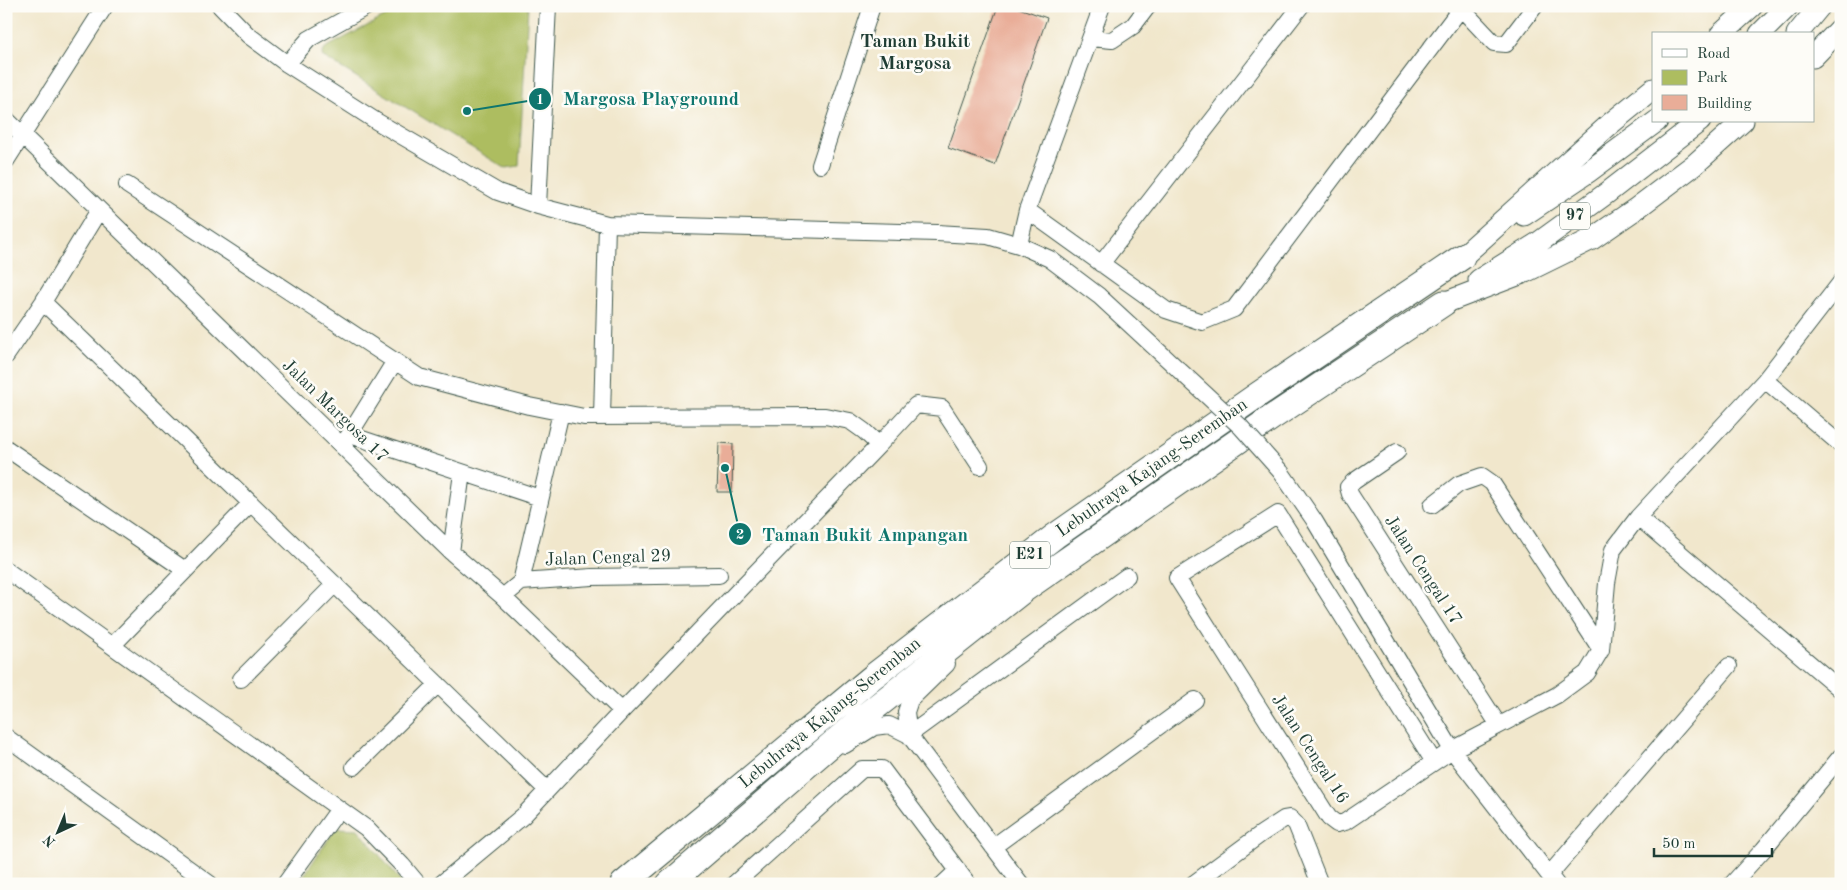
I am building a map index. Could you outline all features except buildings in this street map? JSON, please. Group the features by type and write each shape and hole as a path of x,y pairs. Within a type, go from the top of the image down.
{"highway":[{"name":"Lebuhraya Kajang-Seremban","path":"623,884 875,675 1055,536 1256,396 1462,257"},
{"name":"Lebuhraya Kajang-Seremban","path":"669,884 862,718 1025,590 1271,418 1444,303"}],"main road":[{"path":"1762,32 1788,6"},
{"path":"1800,32 1820,6"},
{"path":"1723,32 1751,8"},
{"path":"1814,56 1837,33"},
{"path":"1462,257 1610,124 1652,90"},
{"name":"97","path":"1462,257 1588,172 1656,122"},
{"name":"97","path":"1444,303 1538,243 1607,193 1699,122"},
{"path":"1444,303 1525,272 1592,239 1694,166 1742,122"}],"street":[{"path":"6,161 105,6"},
{"path":"220,6 248,35 287,64 376,121 498,192 538,206 607,224 988,236 1018,245 1050,259 1099,296 1240,426 1281,472 1314,520 1452,750 1552,880 1729,666"},
{"path":"287,64 309,39 368,6"},
{"path":"538,206 548,6"},
{"path":"820,165 872,6"},
{"path":"1018,245 1027,210 1102,6"},
{"path":"1091,38 1112,40 1133,26 1148,6"},
{"path":"1101,264 1301,6"},
{"path":"1027,210 1166,310 1202,322 1234,310 1460,7 1494,43 1506,44 1534,6"},
{"name":"Jalan Margosa 17","path":"6,119 451,552 503,597 622,711"},
{"path":"127,185 419,377 529,406 584,417 825,416 850,420 879,445"},
{"path":"6,356 43,302 99,210"},
{"path":"602,417 607,224"},
{"path":"1601,650 1607,583 1613,550 1638,517 1765,380 1841,282"},
{"path":"43,302 548,790"},
{"path":"395,361 348,437 540,498"},
{"path":"1765,380 1841,445"},
{"path":"440,884 523,816 916,405 942,408 980,466"},
{"path":"503,597 521,582 560,412"},
{"path":"6,448 185,570"},
{"name":"Jalan Cengal 17","path":"1397,452 1353,482 1348,487 1350,494 1498,724"},
{"path":"451,552 462,473"},
{"path":"1432,505 1459,484 1482,476 1492,483 1601,650"},
{"path":"112,646 251,503"},
{"name":"Jalan Cengal 16","path":"1434,762 1278,514 1177,578 1329,818 1337,824 1345,822 1452,750 1498,724 1557,695 1587,673 1601,650"},
{"path":"1638,517 1841,690"},
{"path":"6,570 366,828 418,884"},
{"name":"Jalan Cengal 29","path":"521,582 592,577 719,575"},
{"path":"908,735 1127,576"},
{"path":"241,679 335,584"},
{"path":"908,735 906,712 910,700 1025,590"},
{"path":"354,767 438,684"},
{"path":"993,847 1195,700"},
{"path":"785,784 874,726 889,725 908,735 1021,884"},
{"path":"6,737 210,884"},
{"path":"1732,884 1763,850 1841,756"},
{"path":"734,884 862,769 882,769 968,884"},
{"path":"285,884 339,809"},
{"path":"1193,884 1261,834 1290,818 1296,824 1320,884"},
{"path":"944,884 958,870"}],"green space":[{"path":"405,6 528,6 519,166 505,168 322,56 325,48"},
{"path":"336,828 358,829 403,884 298,884"}],"place":[{"name":"Margosa Playground","path":"467,111"},
{"name":"Taman Bukit Ampangan","path":"725,468"}],"district":[{"name":"Taman Bukit Margosa","path":"915,53"}]}
